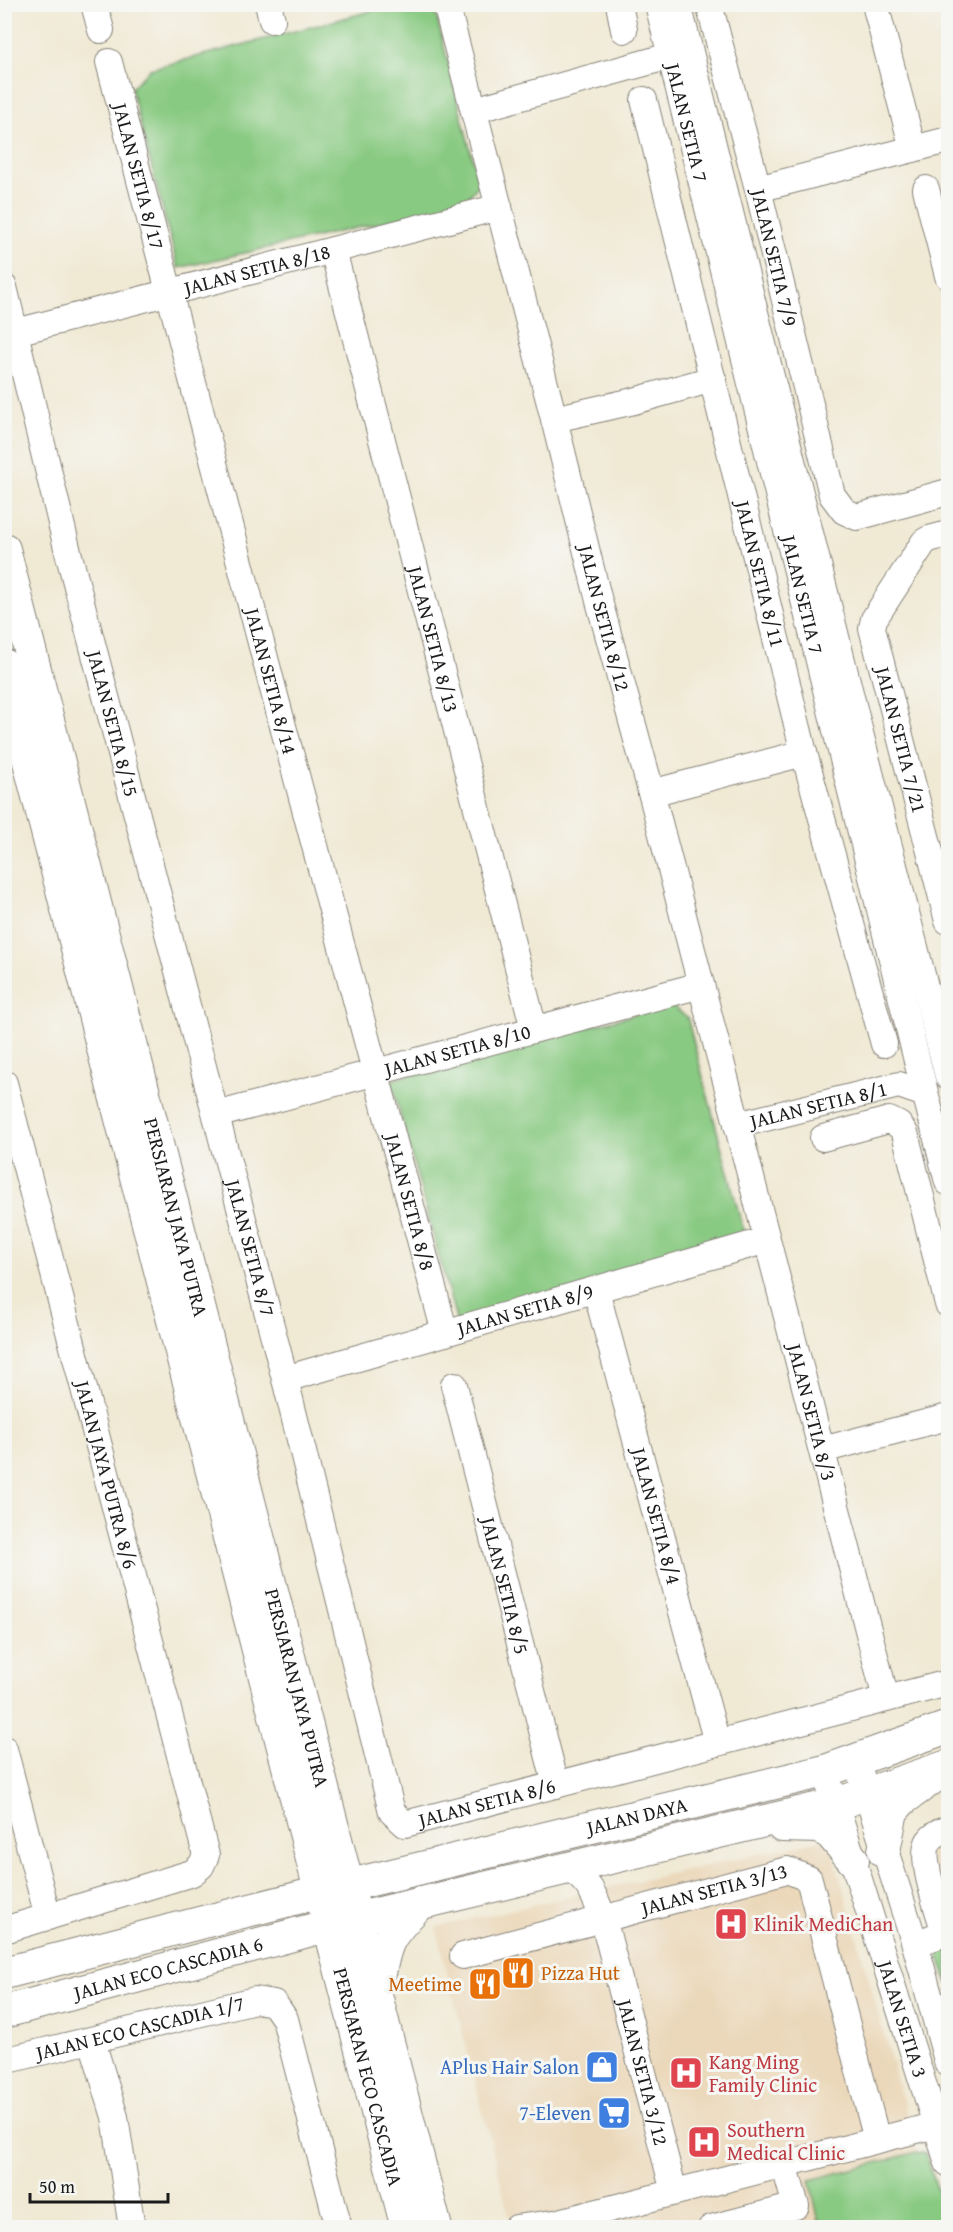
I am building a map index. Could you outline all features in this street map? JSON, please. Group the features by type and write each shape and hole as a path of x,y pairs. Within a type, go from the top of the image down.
{"main road":[{"name":"PERSIARAN JAYA PUTRA","path":"4,549 316,1816"},
{"name":"PERSIARAN JAYA PUTRA","path":"4,665 343,1921"},
{"name":"JALAN DAYA","path":"335,1888 825,1771 948,1727"},
{"path":"884,1851 892,1811 902,1800 946,1767"},
{"name":"JALAN DAYA","path":"343,1921 836,1804 946,1767"},
{"path":"258,1907 293,1880 300,1866 303,1850 316,1816 366,1862 378,1867 409,1870"},
{"path":"751,1824 820,1827 831,1834 853,1860"},
{"name":"JALAN ECO CASCADIA 6","path":"4,1973 335,1888"},
{"path":"377,1996 382,1958 388,1939 420,1903"},
{"name":"JALAN ECO CASCADIA 6","path":"4,2012 343,1921"},
{"name":"PERSIARAN ECO CASCADIA","path":"343,1921 343,1977 407,2228"},
{"name":"PERSIARAN ECO CASCADIA","path":"343,1921 377,1996 436,2228"},
{"path":"269,1941 307,1944 324,1954 343,1977"}],"street":[{"path":"94,4 101,30"},
{"name":"JALAN SETIA 8/12","path":"446,4 599,601 737,1125"},
{"path":"619,4 624,30"},
{"name":"JALAN SETIA 7","path":"658,4 681,53 947,1064"},
{"name":"JALAN SETIA 7","path":"678,4 681,53 918,1065 937,1091 948,1182"},
{"name":"JALAN SETIA 7/9","path":"709,4 758,189 832,495 844,510 857,517 948,492"},
{"path":"875,4 913,149"},
{"path":"474,110 681,53"},
{"name":"JALAN SETIA 8/17","path":"109,62 170,292"},
{"name":"JALAN SETIA 8/11","path":"644,100 804,753 884,1044"},
{"path":"758,189 948,140"},
{"path":"926,189 948,276"},
{"name":"JALAN SETIA 8/18","path":"16,332 499,207"},
{"name":"JALAN SETIA 8/13","path":"333,250 534,1029"},
{"name":"JALAN SETIA 8/15","path":"4,287 67,548 216,1115"},
{"name":"JALAN SETIA 8/14","path":"170,292 272,685 376,1071"},
{"path":"554,419 634,401 713,379"},
{"name":"JALAN SETIA 7/21","path":"948,534 929,538 924,542 874,619 872,628 948,921"},
{"path":"651,793 804,753"},
{"name":"JALAN SETIA 8/10","path":"216,1115 701,985"},
{"path":"918,1065 947,1064"},
{"name":"JALAN SETIA 8/1","path":"899,1084 918,1065"},
{"name":"JALAN SETIA 8/8","path":"376,1071 445,1333"},
{"name":"JALAN JAYA PUTRA 8/6","path":"4,1083 206,1855 201,1866 192,1873 48,1917"},
{"name":"JALAN SETIA 8/1","path":"737,1125 899,1084 937,1091"},
{"name":"JALAN SETIA 8/7","path":"216,1115 285,1379"},
{"path":"823,1138 889,1120 899,1125 904,1133 948,1304"},
{"name":"JALAN SETIA 8/3","path":"737,1125 886,1699"},
{"name":"JALAN SETIA 8/9","path":"285,1379 767,1240"},
{"name":"JALAN SETIA 8/4","path":"596,1290 717,1743"},
{"name":"JALAN SETIA 8/6","path":"285,1379 392,1812 405,1824 948,1683"},
{"name":"JALAN SETIA 8/5","path":"454,1385 556,1785"},
{"path":"822,1450 948,1417"},
{"path":"4,1749 48,1917 4,1930"},
{"name":"JALAN SETIA 3","path":"856,1760 915,1944 948,2064"},
{"name":"JALAN SETIA 3","path":"825,1771 942,2123 948,2163"},
{"path":"915,1944 945,1933 925,1856 927,1842 938,1832 948,1828"},
{"path":"603,1918 604,1883 607,1868 613,1857"},
{"path":"568,1868 580,1876 593,1890 603,1918"},
{"name":"JALAN SETIA 3/13","path":"463,1956 787,1870 809,1879 877,2140"},
{"name":"JALAN SETIA 3/12","path":"603,1918 674,2192"},
{"name":"JALAN ECO CASCADIA 1/7","path":"4,2061 255,2000 274,2003 285,2019 339,2228"},
{"path":"92,2041 115,2117 132,2228"},
{"path":"517,2228 556,2225 942,2123"},
{"path":"711,2228 796,2206 784,2164"},
{"path":"426,2188 450,2228"}],"shaded area":[{"path":"948,1821 948,1937 923,1839"},
{"path":"829,1838 917,2152 810,2180 820,2227 512,2227 436,1927"}],"green space":[{"path":"394,5 422,5 436,15 479,184 463,204 178,268 131,88 150,69"},
{"path":"670,1005 687,1017 746,1240 457,1323 391,1080"},
{"path":"948,1941 948,1984 938,1954 943,1943"},
{"path":"917,2152 925,2154 948,2220 948,2227 820,2227 810,2180"}],"place":[{"name":"Klinik MediChan","path":"731,1924"},
{"name":"Pizza Hut","path":"518,1973"},
{"name":"Meetime","path":"485,1984"},
{"name":"APlus Hair Salon","path":"602,2067"},
{"name":"Kang Ming Family Clinic","path":"686,2073"},
{"name":"7-Eleven","path":"614,2113"},
{"name":"Southern Medical Clinic","path":"704,2142"}]}
